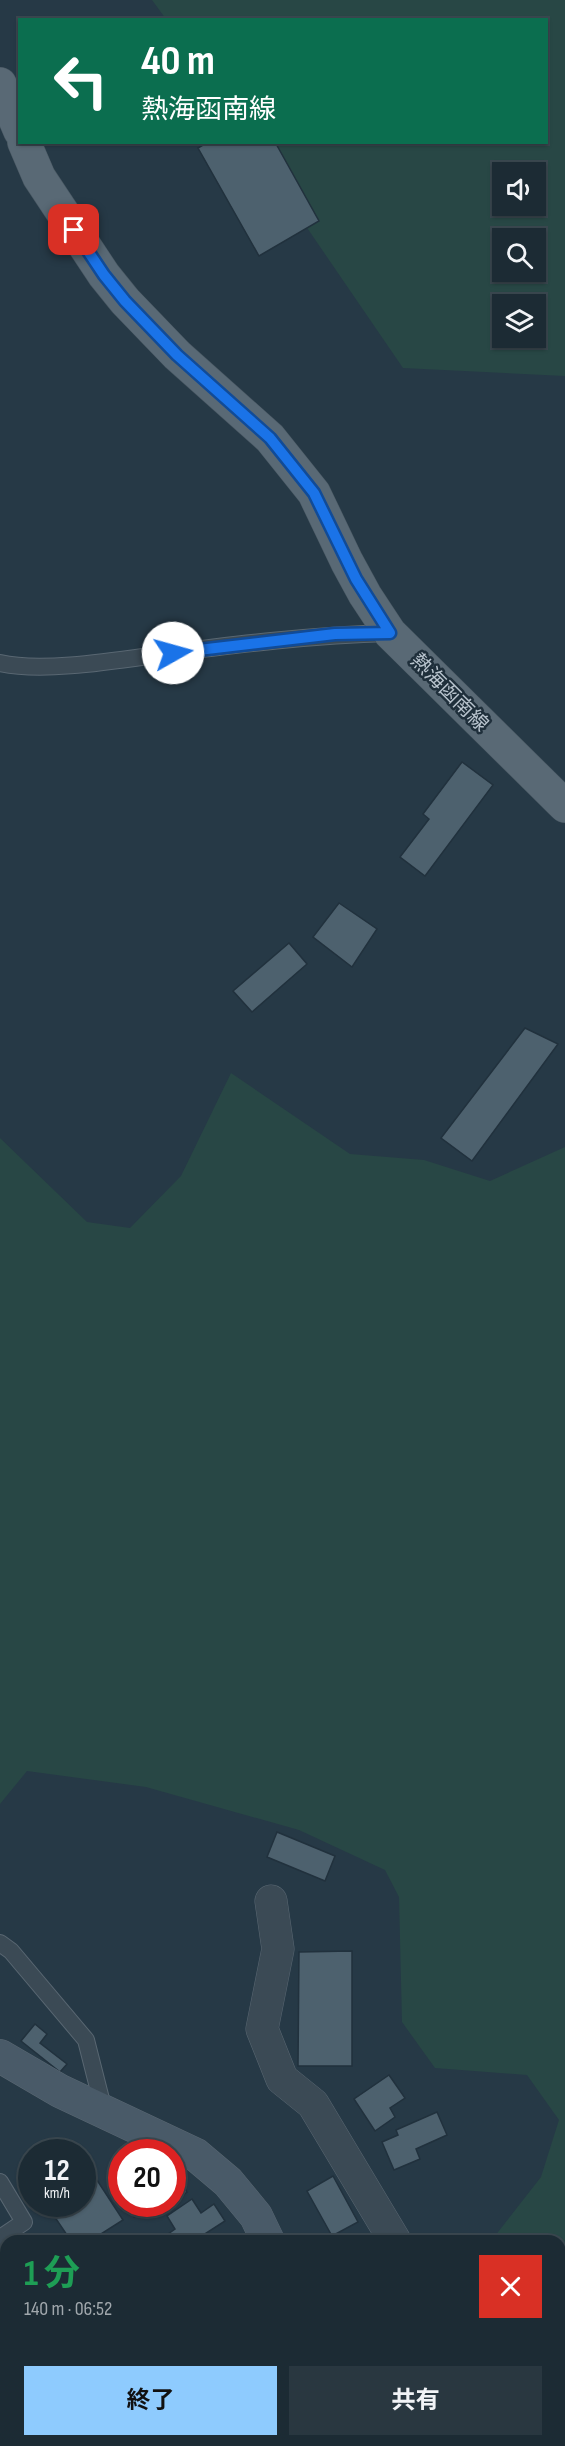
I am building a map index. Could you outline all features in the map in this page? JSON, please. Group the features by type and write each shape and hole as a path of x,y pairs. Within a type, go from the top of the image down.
{"main road":[{"path":"0,84 18,126"},
{"name":"熱海函南線","path":"25,144 39,177 104,275 125,301 177,355 270,438 314,493 351,571 390,633 565,806"},
{"path":"0,2056 60,2091 196,2155 228,2182 256,2216 265,2235"}],"street":[{"path":"271,1900 278,1948 262,2029 282,2079 313,2104 391,2235"}],"lane":[{"path":"0,663 53,666 288,639 390,633"},
{"path":"0,1943 11,1951 86,2040 104,2111"},
{"path":"0,2182 24,2222 4,2235"}],"green space":[{"path":"152,0 565,0 565,376 403,368 250,144 548,144 548,18 165,18"},
{"path":"231,1073 350,1154 424,1160 490,1181 565,1147 565,2235 496,2235 541,2177 559,2120 527,2075 435,2068 402,2022 399,1897 385,1870 299,1830 146,1787 27,1771 0,1804 0,1138 87,1222 130,1228 181,1176"}],"building":[{"path":"205,144 276,144 319,221 259,256 198,148"},
{"path":"462,762 493,785 425,876 400,857 429,819 423,814"},
{"path":"339,903 377,929 352,967 313,937"},
{"path":"289,943 307,964 252,1012 233,991"},
{"path":"525,1028 558,1044 472,1161 441,1138"},
{"path":"277,1832 335,1856 325,1881 267,1857"},
{"path":"352,1951 352,2066 298,2066 299,1952"},
{"path":"35,2024 47,2034 40,2043 67,2064 60,2072 21,2041"},
{"path":"389,2075 405,2098 390,2108 395,2117 375,2131 354,2099"},
{"path":"437,2112 447,2135 416,2149 420,2159 394,2170 382,2142 398,2135 396,2130"},
{"path":"333,2176 358,2222 331,2235 307,2191"},
{"path":"96,2179 108,2197 108,2217 121,2217 123,2220 99,2235 67,2235 55,2217 96,2217"},
{"path":"192,2199 201,2213 214,2204 225,2221 203,2235 167,2235 175,2229 168,2217 186,2217 186,2203"}],"route":[{"path":"74,230 104,275 125,301 177,355 270,438 314,493 365,596 390,633 335,634 173,653"}]}
